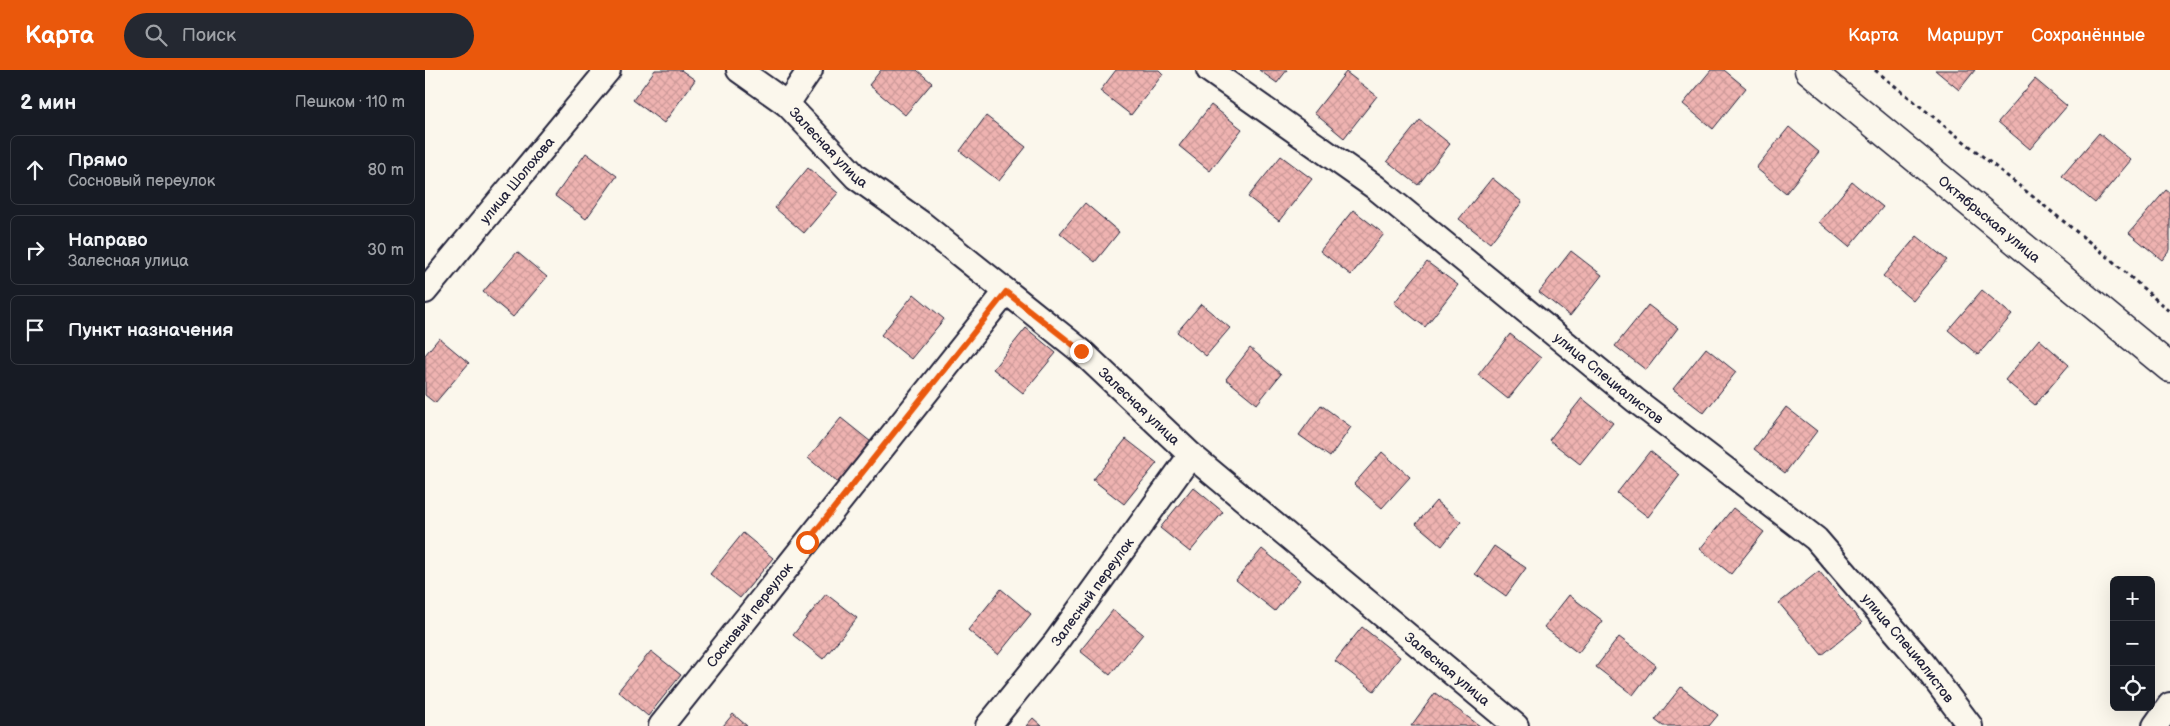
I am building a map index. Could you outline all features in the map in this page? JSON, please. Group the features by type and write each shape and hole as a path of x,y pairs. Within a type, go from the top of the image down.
{"main road":[{"name":"Октябрьская улица","path":"1809,70 2170,368"}],"street":[{"name":"улица Шолохова","path":"425,291 608,70"},
{"name":"Залесная улица","path":"739,70 787,104 856,177 922,224 1081,351 1191,455 1516,726"},
{"path":"787,104 811,70"},
{"name":"улица Специалистов","path":"1209,70 1375,187 1635,400 1816,539 1923,662 1970,726"},
{"name":"Сосновый переулок","path":"661,726 1006,292"},
{"name":"Залесный переулок","path":"988,726 1056,642 1191,455"},
{"path":"2155,726 2170,705"}],"path":[{"path":"1875,70 2108,256 2170,312"}],"building":[{"path":"655,70 681,70 695,80 664,123 633,100"},
{"path":"881,70 917,70 932,83 905,115 869,85"},
{"path":"1116,70 1159,70 1163,74 1131,115 1100,91"},
{"path":"1259,70 1287,70 1277,83"},
{"path":"1711,70 1724,70 1746,88 1713,129 1683,104"},
{"path":"1935,70 1975,70 1959,90"},
{"path":"1346,72 1377,96 1344,138 1314,113"},
{"path":"2035,79 2067,106 2030,149 1998,122"},
{"path":"1211,105 1242,129 1210,171 1179,146"},
{"path":"986,116 1026,147 999,181 960,151"},
{"path":"1420,120 1450,144 1418,185 1387,161"},
{"path":"1789,127 1819,152 1786,193 1756,168"},
{"path":"2099,133 2131,160 2095,203 2062,176"},
{"path":"586,153 617,176 586,219 555,196"},
{"path":"1281,156 1312,179 1279,221 1248,197"},
{"path":"808,168 838,193 804,233 775,208"},
{"path":"1492,178 1522,202 1490,243 1459,219"},
{"path":"1852,182 1883,207 1849,247 1819,222"},
{"path":"2166,190 2170,193 2170,250 2162,260 2129,233"},
{"path":"1085,203 1119,232 1095,262 1060,233"},
{"path":"1353,210 1384,234 1351,275 1320,251"},
{"path":"1917,236 1947,260 1913,301 1883,276"},
{"path":"1571,251 1602,275 1570,316 1539,292"},
{"path":"517,252 547,277 513,317 483,292"},
{"path":"1427,262 1458,285 1425,327 1394,303"},
{"path":"1982,290 2012,315 1978,355 1948,330"},
{"path":"914,294 944,319 911,359 881,335"},
{"path":"1201,304 1230,328 1206,356 1177,332"},
{"path":"1648,305 1678,328 1646,370 1615,346"},
{"path":"1026,328 1056,353 1023,393 993,369"},
{"path":"1510,334 1541,358 1508,399 1478,375"},
{"path":"439,338 469,363 435,403 425,395 425,355"},
{"path":"2039,339 2069,365 2035,405 2005,380"},
{"path":"1250,348 1281,374 1257,404 1226,379"},
{"path":"1706,348 1736,372 1704,413 1673,389"},
{"path":"1582,398 1613,423 1580,464 1549,440"},
{"path":"1321,405 1351,427 1330,457 1299,435"},
{"path":"1786,407 1817,431 1785,473 1754,449"},
{"path":"841,418 871,442 838,483 808,458"},
{"path":"1126,439 1157,463 1124,504 1093,480"},
{"path":"1650,451 1680,475 1648,517 1617,493"},
{"path":"1382,452 1410,477 1382,508 1354,484"},
{"path":"1193,487 1223,512 1190,552 1160,528"},
{"path":"1436,501 1461,522 1442,546 1416,524"},
{"path":"1733,508 1764,532 1731,574 1700,549"},
{"path":"743,533 773,558 740,598 710,574"},
{"path":"1494,546 1526,568 1506,596 1475,574"},
{"path":"1262,549 1300,580 1275,611 1236,580"},
{"path":"1819,571 1862,623 1822,655 1779,603"},
{"path":"1001,589 1031,614 998,655 968,630"},
{"path":"826,594 857,618 823,659 793,635"},
{"path":"1569,595 1603,621 1578,653 1544,627"},
{"path":"1113,610 1143,634 1110,675 1080,651"},
{"path":"1362,627 1400,657 1374,691 1335,661"},
{"path":"1619,637 1656,665 1633,695 1596,667"},
{"path":"651,651 681,675 648,716 618,691"},
{"path":"1681,687 1718,715 1709,726 1663,726 1655,720"},
{"path":"1435,693 1480,726 1411,726"},
{"path":"733,714 747,726 723,726"},
{"path":"1033,718 1042,726 1026,726"}],"route":[{"path":"807,542 1006,292 1081,351"}]}
